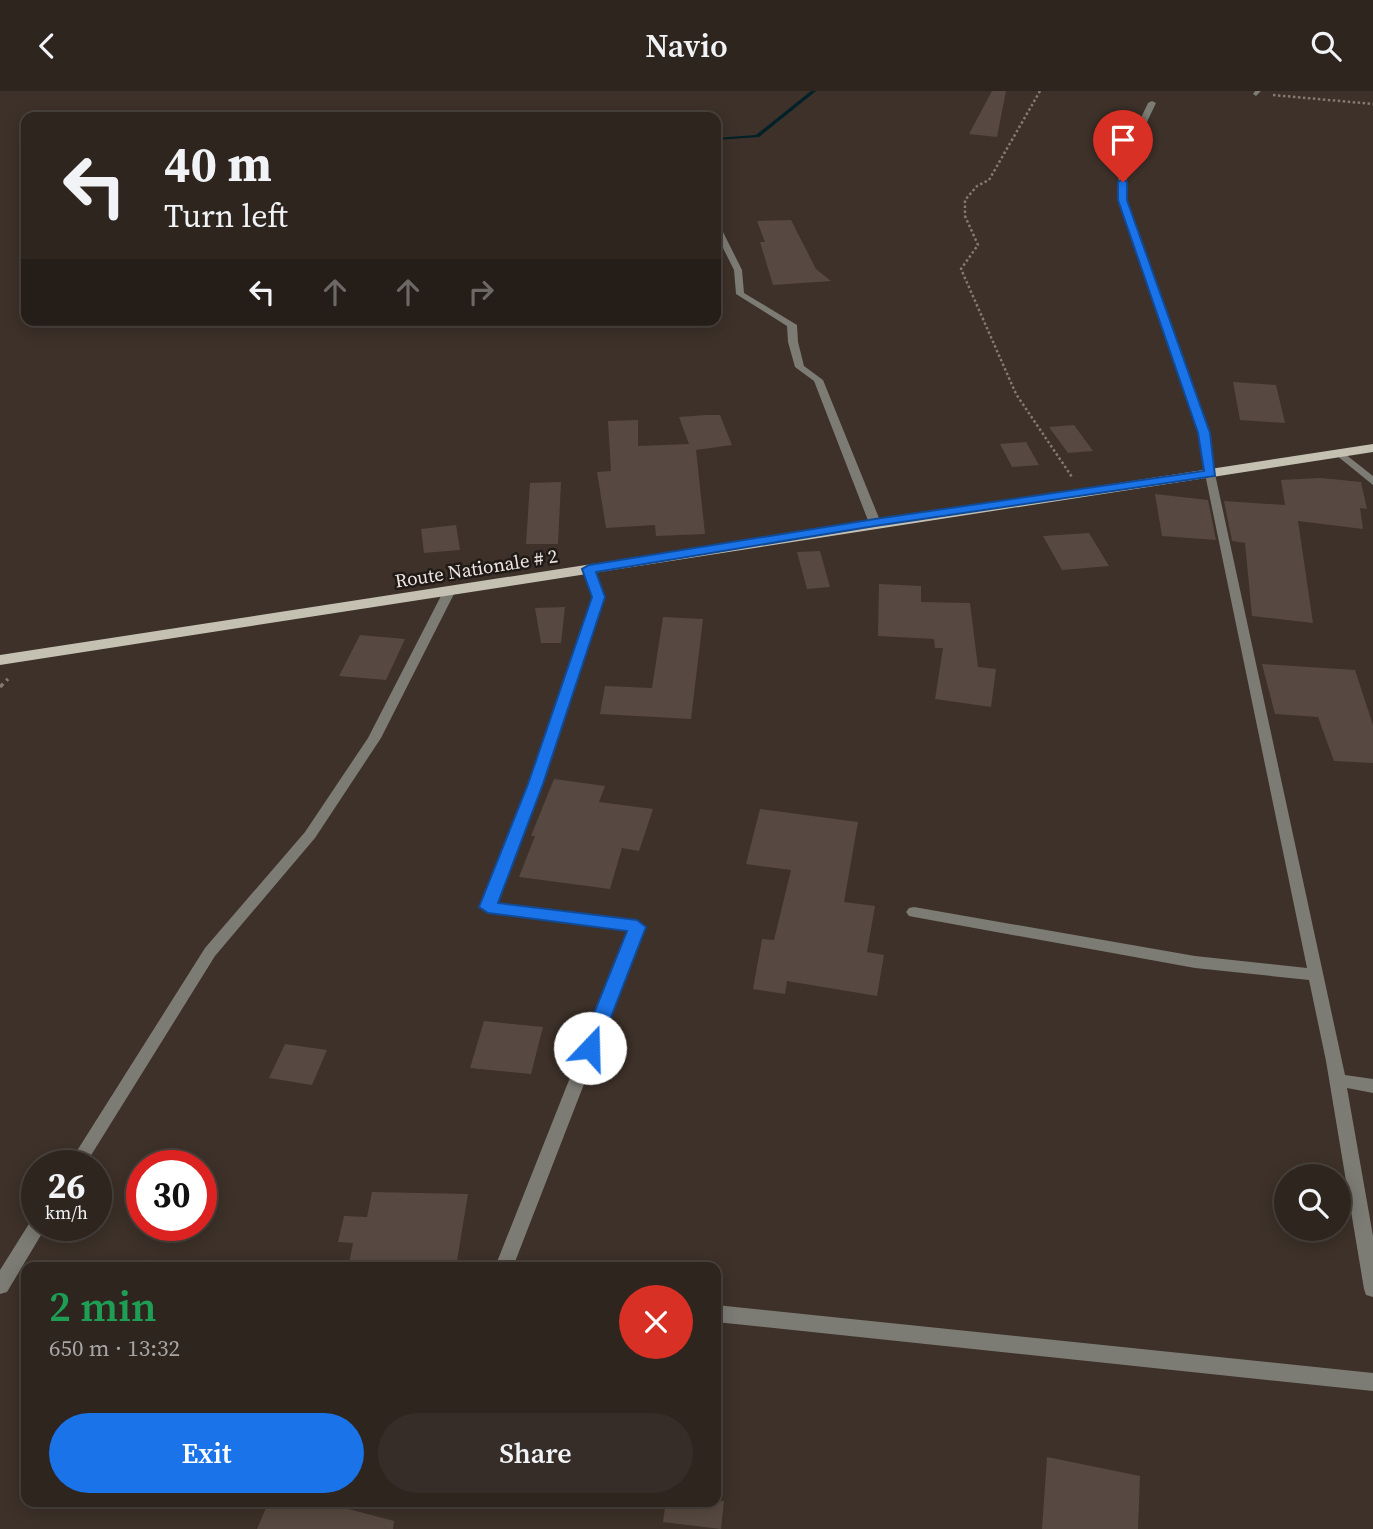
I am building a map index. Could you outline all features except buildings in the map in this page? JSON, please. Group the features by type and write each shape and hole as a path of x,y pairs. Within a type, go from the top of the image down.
{"main road":[{"name":"Route Nationale # 2","path":"0,660 1373,448"}],"street":[{"path":"1152,103 1123,164 1122,200 1204,433 1210,474 1337,1080 1373,1289"},
{"path":"721,236 738,270 740,294 792,325 793,342 800,367 818,380 875,523"},
{"path":"1340,453 1373,482"},
{"path":"506,1262 637,927 488,907 536,784 598,597 589,569"},
{"path":"85,1150 210,952 310,835 367,749 449,592"},
{"path":"914,912 1195,963 1315,975"},
{"path":"1337,1080 1373,1086"},
{"path":"0,1286 28,1241"},
{"path":"721,1314 1373,1382"}],"path":[{"path":"1040,91 989,180 974,186 965,201 963,218 978,245 961,269 1016,394 1083,493"},
{"path":"1257,92 1373,104"}],"waterway":[{"path":"721,139 757,136 814,91"}],"route":[{"path":"590,1048 637,927 488,907 536,784 598,597 589,569 875,523 1210,474 1204,433 1122,200 1123,182"}]}
